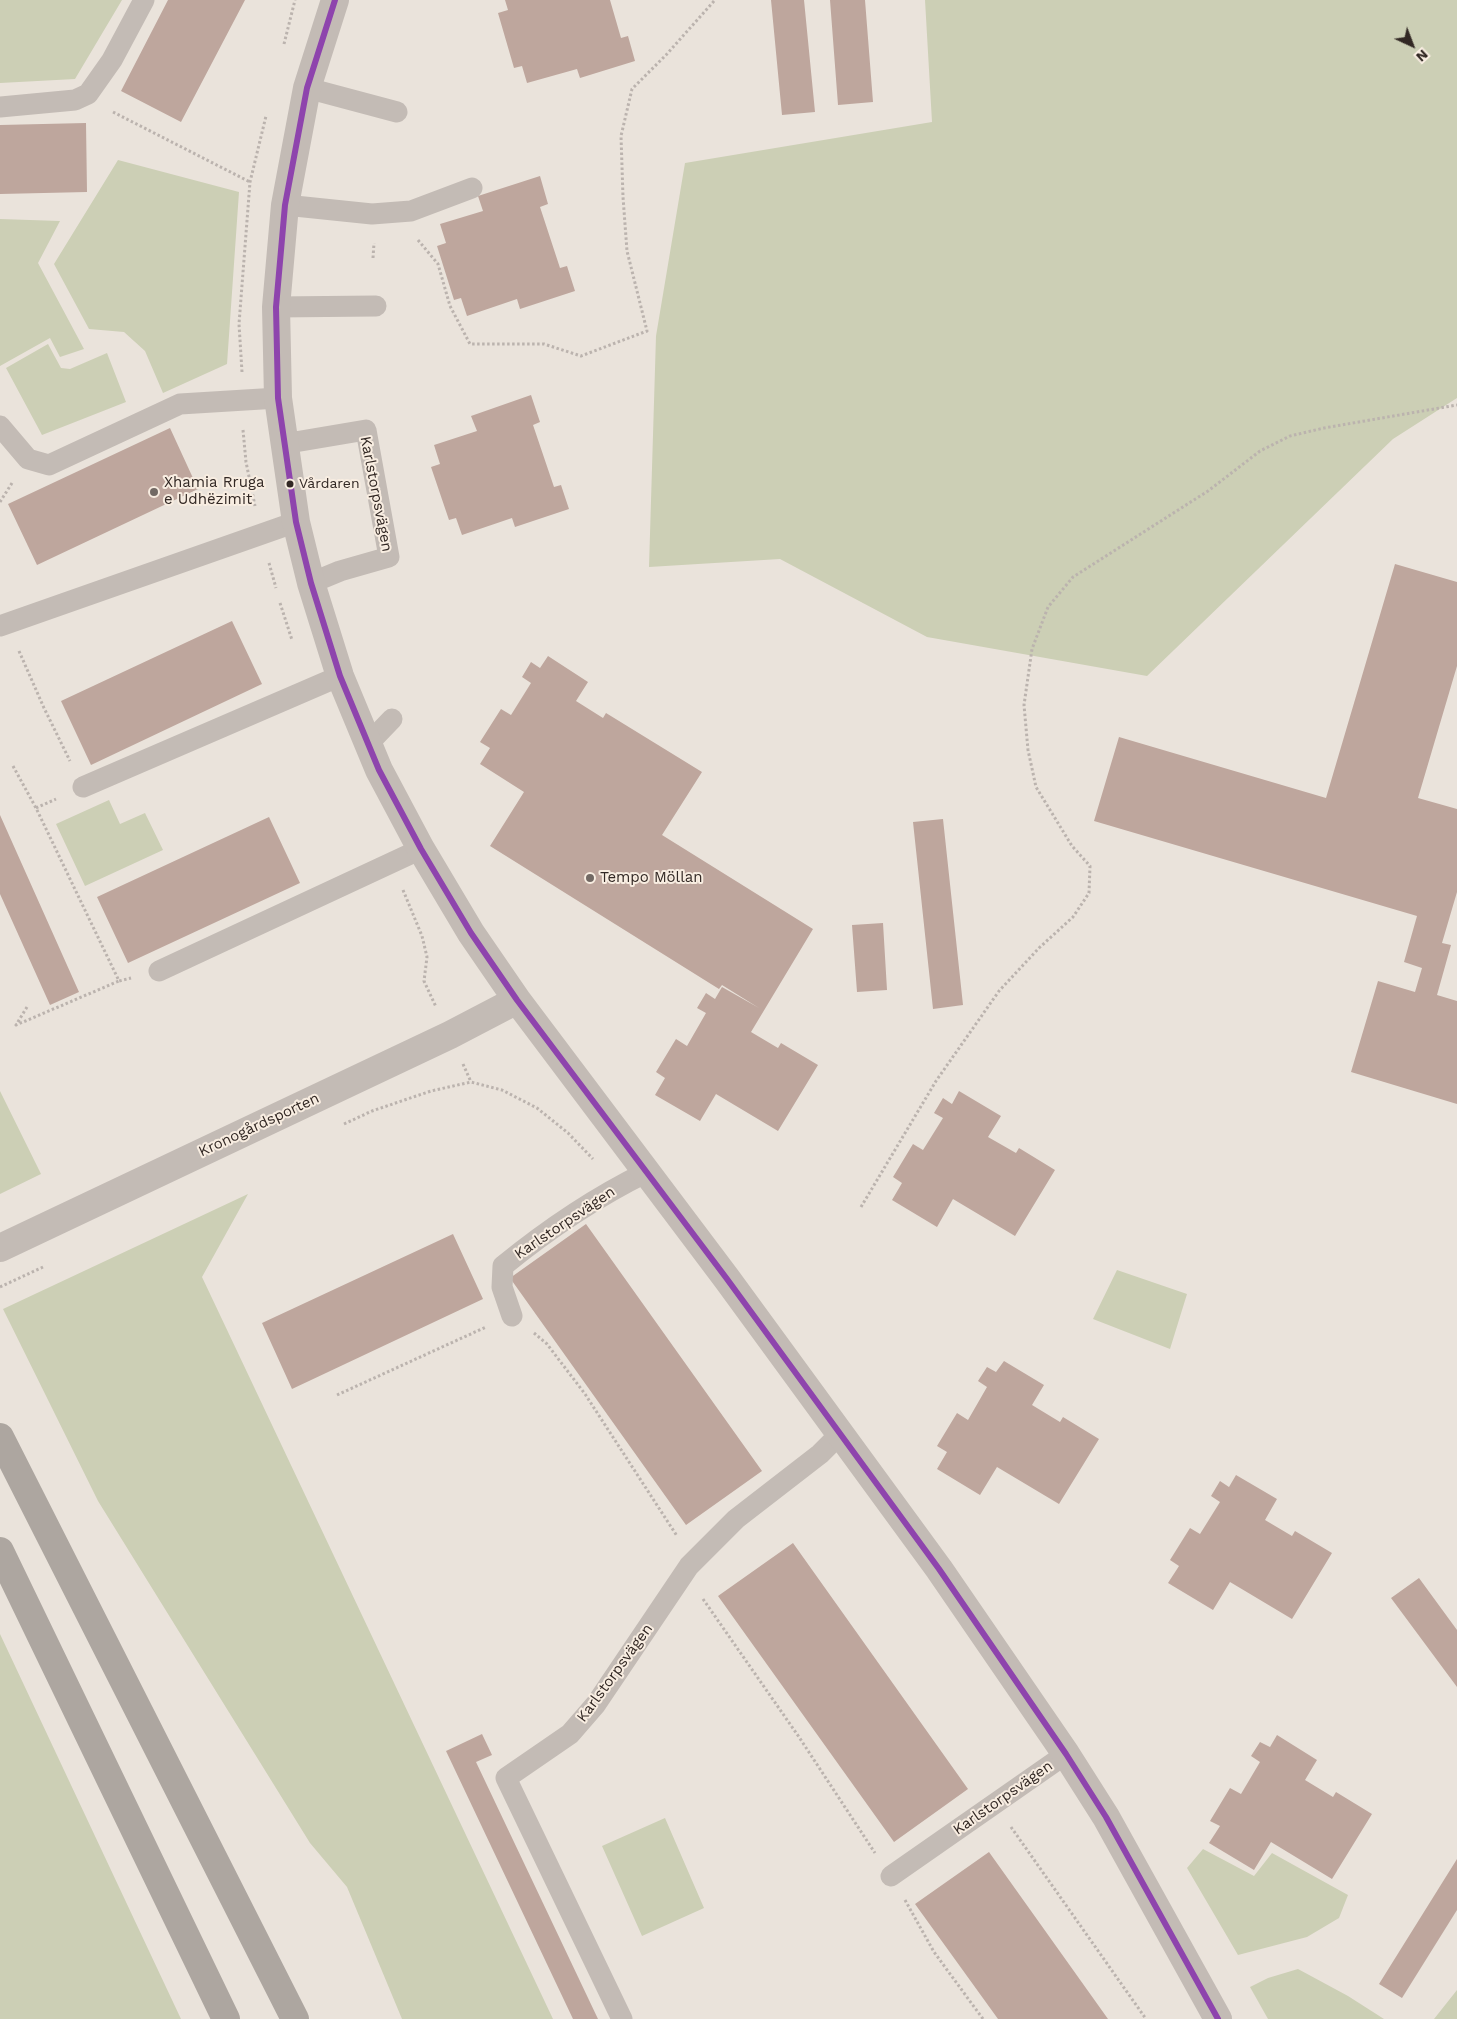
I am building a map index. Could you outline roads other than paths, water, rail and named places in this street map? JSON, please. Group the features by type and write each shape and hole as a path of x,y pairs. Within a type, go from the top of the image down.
{"highway":[{"path":"0,1437 295,2019"},
{"path":"0,1551 226,2019"}],"street":[{"name":"Karlstorpsvägen","path":"335,0 307,88 285,204 276,307 278,398 283,444 296,522 311,583 340,676 379,770 421,849 471,932 517,1000 581,1087 648,1172 939,1569 1066,1754 1106,1817 1218,2019"},
{"name":"Kronogårdsporten","path":"0,1248 450,1035 517,1000"}],"lane":[{"path":"0,107 75,100 88,94 112,60 144,0"},
{"path":"307,88 397,112"},
{"path":"285,204 372,214 411,211 472,188"},
{"path":"276,307 376,306"},
{"path":"0,426 28,460 49,465 180,404 278,398"},
{"name":"Karlstorpsvägen","path":"283,444 366,430 389,557 311,583"},
{"path":"3,625 296,522"},
{"path":"83,787 340,676"},
{"path":"368,744 392,719"},
{"path":"159,971 421,849"},
{"name":"Karlstorpsvägen","path":"512,1316 502,1287 503,1266 533,1242 619,1186 648,1172"},
{"name":"Karlstorpsvägen","path":"622,2019 506,1778 570,1734 596,1704 689,1566 736,1519 820,1454 840,1434"},
{"name":"Karlstorpsvägen","path":"891,1876 1066,1754"}],"place":[{"name":"Vårdaren","path":"290,484"},
{"name":"Xhamia Rruga e Udhëzimit","path":"154,492"},
{"name":"Tempo Möllan","path":"590,878"}]}
